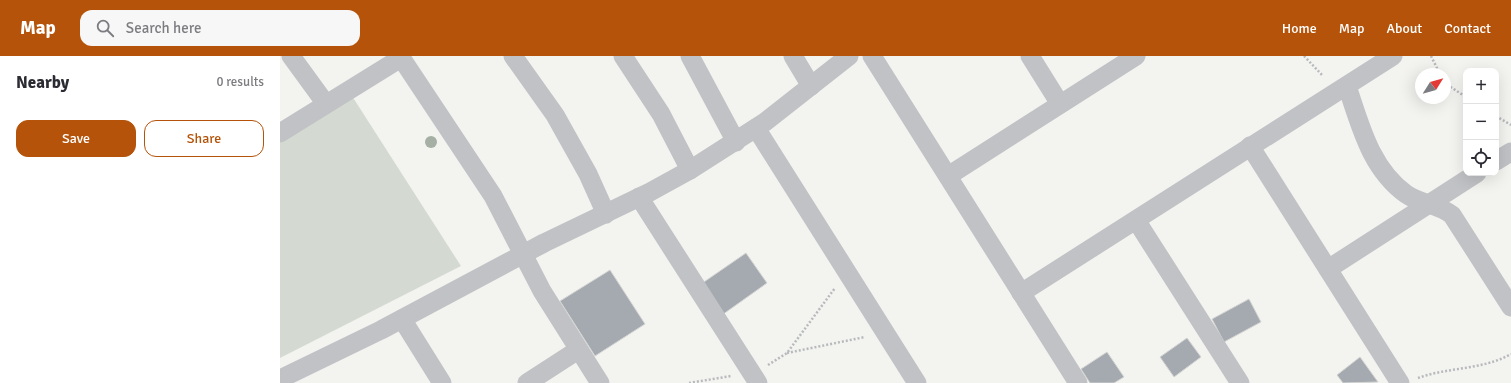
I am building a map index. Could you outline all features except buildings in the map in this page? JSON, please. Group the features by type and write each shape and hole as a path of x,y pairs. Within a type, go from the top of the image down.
{"street":[{"path":"291,56 326,104"},
{"path":"513,56 562,127 588,174 606,214"},
{"path":"623,56 660,114 690,170"},
{"path":"690,56 736,142"},
{"path":"793,56 811,86"},
{"path":"280,379 402,320 524,254 606,214 690,170 756,128 849,56"},
{"path":"872,56 1078,383"},
{"path":"1030,56 1060,104"},
{"path":"948,176 1136,56"},
{"path":"1021,293 1393,56"},
{"path":"280,133 401,57 489,190 550,306 600,383"},
{"path":"1342,88 1368,145 1383,172 1406,194 1415,199 1445,209 1452,215 1511,307"},
{"path":"756,128 917,383"},
{"path":"1250,146 1328,269 1407,381"},
{"path":"1499,159 1511,152"},
{"path":"1328,269 1473,176"},
{"path":"639,197 754,378"},
{"path":"1136,220 1240,383"},
{"path":"402,320 442,383"},
{"path":"527,383 578,350"}],"path":[{"path":"1304,56 1342,88"},
{"path":"1431,56 1437,68"},
{"path":"1451,87 1463,95"},
{"path":"1499,118 1511,125"},
{"path":"689,383 754,378 766,367 787,353 824,303 849,274"},
{"path":"787,353 886,333"},
{"path":"1407,381 1432,373 1498,360 1511,354"}],"shaded area":[{"path":"352,96 461,266 280,358 280,140"}]}
